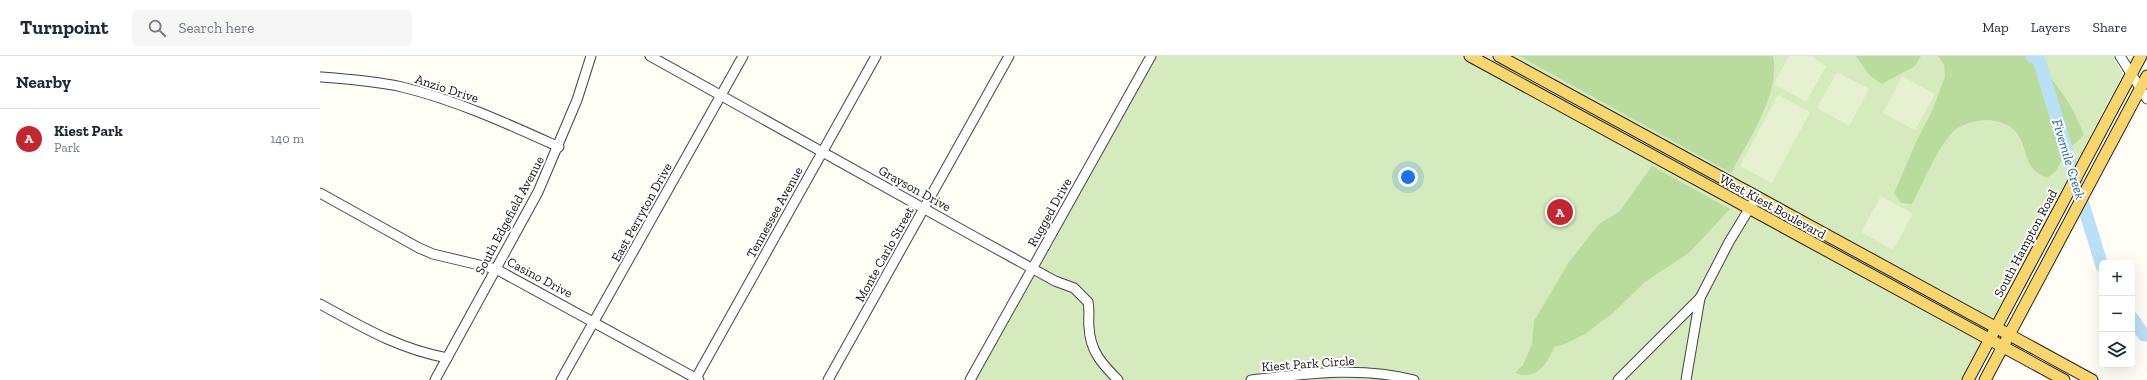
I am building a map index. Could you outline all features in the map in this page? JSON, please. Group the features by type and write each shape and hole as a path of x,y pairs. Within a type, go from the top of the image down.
{"main road":[{"name":"West Kiest Boulevard","path":"1470,56 2064,380"},
{"name":"West Kiest Boulevard","path":"1499,56 2092,380"},
{"name":"South Hampton Road","path":"1968,380 2141,56"},
{"path":"1985,380 2004,347 2147,76"},
{"path":"2033,256 2047,264"}],"street":[{"name":"South Edgefield Avenue","path":"434,380 538,192 559,147 577,100 591,56"},
{"name":"Grayson Drive","path":"650,56 1055,281 1074,288 1085,297 1089,308 1090,339 1094,352 1102,365 1118,380"},
{"name":"East Perryton Drive","path":"561,380 743,56"},
{"name":"Tennessee Avenue","path":"697,379 876,56"},
{"name":"Monte Carlo Street","path":"828,380 1009,56"},
{"name":"Rugged Drive","path":"970,380 1152,56"},
{"path":"2120,56 2147,99"},
{"name":"Anzio Drive","path":"320,77 401,87 432,96 472,109 559,147"},
{"name":"Casino Drive","path":"320,193 419,248 433,254 496,269 594,321 697,379"},
{"path":"1686,380 1700,298 1726,247 1757,196"},
{"path":"1618,380 1700,298"},
{"path":"320,304 396,345 420,353 447,358"},
{"name":"Kiest Park Circle","path":"1251,380 1349,371 1378,373 1414,380"}],"green space":[{"path":"1157,56 2113,56 2123,74 1961,380 976,380"},
{"path":"1519,56 1773,56 1774,70 1768,101 1754,132 1731,173"},
{"path":"1789,56 1811,56 1826,66 1806,102 1774,84"},
{"path":"1856,56 1921,56 1915,66 1882,84 1870,76"},
{"path":"1938,56 2031,56 2069,103 2084,135 2067,151 2056,171 2047,178 2033,169 2029,163 2020,139 2011,127 2000,122 1989,120 1968,123 1954,131 1945,142 1934,159 1912,204 1901,203 1894,193 1917,140 1933,109 1945,76 1944,64"},
{"path":"1837,72 1869,89 1849,126 1817,108"},
{"path":"1902,76 1935,94 1915,130 1883,113"},
{"path":"1778,95 1810,112 1772,183 1740,166"},
{"path":"1652,166 1730,209 1689,253 1645,282 1613,313 1585,334 1565,344 1554,347 1548,360 1540,370 1529,375 1515,373 1523,365 1532,344 1534,321 1569,262 1599,224 1619,212"},
{"path":"1881,196 1913,214 1893,250 1861,232"}],"waterway":[{"name":"Fivemile Creek","path":"2032,56 2039,60 2100,260"},
{"name":"Fivemile Creek","path":"2135,322 2144,335 2147,335"}],"place":[{"name":"Kiest Park","path":"1560,212"}]}
